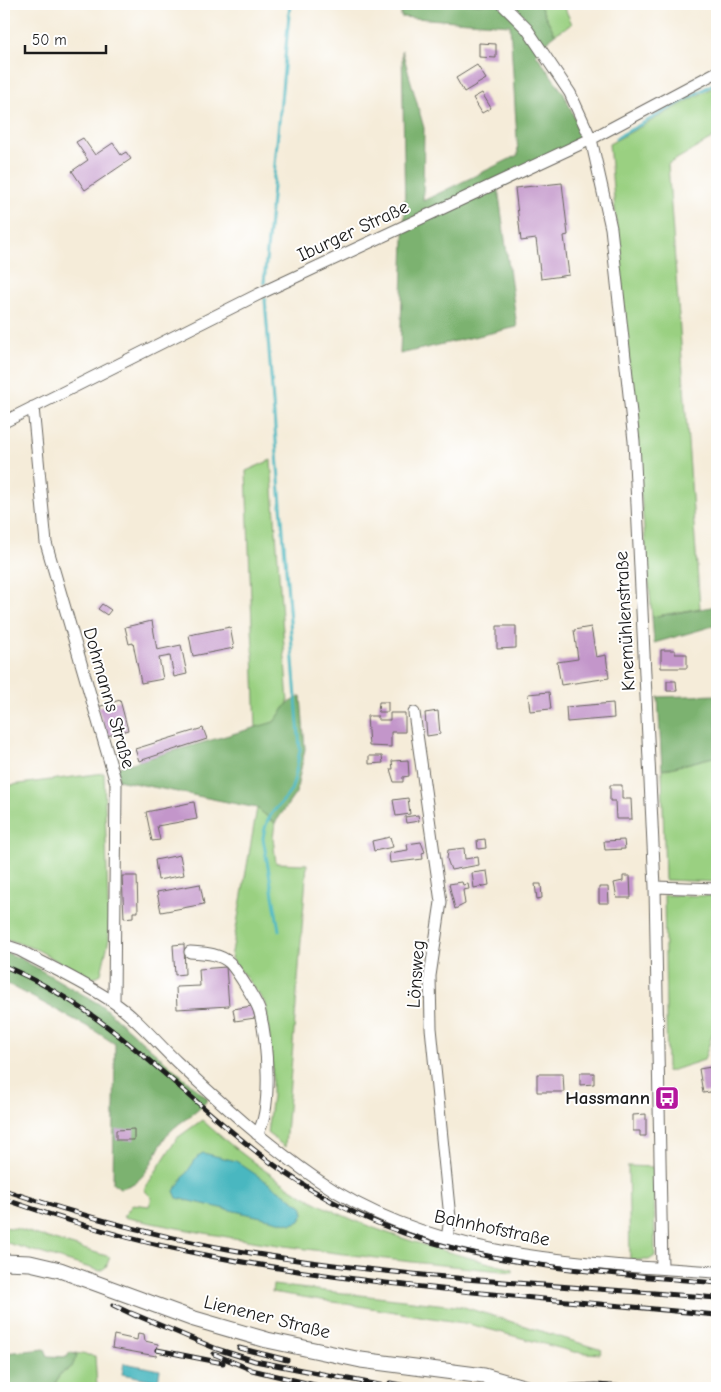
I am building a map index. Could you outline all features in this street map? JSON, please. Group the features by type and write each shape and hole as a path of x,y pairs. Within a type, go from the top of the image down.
{"street":[{"name":"Knemühlenstraße","path":"502,4 527,29 570,93 591,139 611,228 634,442 655,887 662,1268"},
{"name":"Iburger Straße","path":"4,422 259,294 591,139 717,72"},
{"name":"Dohmanns Straße","path":"33,407 46,543 116,783 114,1002"},
{"name":"Lönsweg","path":"414,713 441,902 430,976 431,1028 450,1218 447,1239"},
{"path":"655,887 717,889"},
{"name":"Bahnhofstraße","path":"4,944 19,950 114,1002 257,1134 318,1181 356,1203 394,1220 447,1239 548,1258 717,1272"},
{"path":"190,952 215,954 229,963 260,1011 267,1067 267,1097 263,1123 257,1134"},
{"name":"Lienener Straße","path":"4,1262 30,1263 60,1270 191,1318 267,1340 361,1360 484,1376 526,1388"}],"green space":[{"path":"401,4 539,4 555,34 536,54 564,94 581,133 570,153 498,188 517,327 400,354 405,210 402,50 424,128 423,201 518,155 510,25 401,17"},
{"path":"539,4 563,4 572,24 555,34"},
{"path":"717,85 717,136 668,164 700,608 652,617 609,144"},
{"path":"271,460 288,703 274,722 256,728 246,471"},
{"path":"717,606 717,625 654,643 652,617"},
{"path":"717,695 717,756 662,770 658,697"},
{"path":"301,696 305,749 296,793 275,823 257,808 118,780 118,767 274,722 288,703"},
{"path":"717,756 717,882 665,880 662,770"},
{"path":"104,773 109,939 101,974 90,980 38,950 4,938 4,786"},
{"path":"257,808 275,823 273,838 276,863 307,864 285,1147 267,1133 272,1096 272,1066 266,1004 231,958"},
{"path":"664,895 717,896 717,1020 704,1060 667,1072"},
{"path":"4,952 18,957 101,1005 208,1099 200,1109 170,1132 145,1173 130,1185 120,1188 113,1183 115,1044 92,1029 4,982"},
{"path":"202,1120 263,1169 329,1209 397,1236 513,1269 513,1272 269,1244 123,1217 133,1204 149,1206 152,1198 144,1190 177,1138"},
{"path":"628,1166 654,1167 655,1256 649,1260 630,1260"},
{"path":"4,1227 18,1229 110,1257 106,1267 100,1271 4,1242"},
{"path":"273,1285 464,1307 602,1350 600,1354 574,1352 469,1324 272,1292"},
{"path":"45,1349 48,1356 67,1357 70,1352 77,1355 72,1367 60,1374 53,1388 4,1388 4,1353"},
{"path":"75,1353 95,1356 97,1387 53,1388 60,1374 68,1370 77,1355"}],"water":[{"path":"203,1153 236,1161 302,1206 304,1213 300,1221 292,1224 177,1198 174,1191 198,1156"},
{"path":"124,1363 160,1370 158,1381 122,1374"}],"building":[{"path":"479,43 496,44 496,58 479,57"},
{"path":"477,65 486,79 464,92 456,78"},
{"path":"482,93 491,108 482,113 473,98"},
{"path":"83,138 95,155 113,143 121,155 126,152 131,159 85,190 72,171 88,160 76,142"},
{"path":"562,183 568,235 564,236 569,275 541,279 536,239 521,241 515,188"},
{"path":"102,604 111,610 107,615 98,609"},
{"path":"152,621 157,650 181,645 187,674 174,677 170,656 159,658 163,679 141,683 133,643 129,644 125,627"},
{"path":"497,626 516,626 516,648 497,649"},
{"path":"230,627 234,648 193,656 189,635"},
{"path":"591,627 596,657 606,655 609,678 561,685 557,662 578,659 574,630"},
{"path":"661,650 675,650 675,654 687,654 687,668 661,668"},
{"path":"667,681 676,681 677,691 667,691"},
{"path":"549,692 551,709 530,711 528,694"},
{"path":"120,700 128,730 107,736 98,707"},
{"path":"379,702 388,702 388,712 378,712"},
{"path":"613,703 614,718 567,722 566,707"},
{"path":"438,711 440,734 427,736 425,713"},
{"path":"390,713 405,713 405,732 391,732 391,747 369,746 367,716 378,716 378,720 390,720"},
{"path":"203,728 207,739 139,761 135,749"},
{"path":"369,756 382,756 383,763 369,764"},
{"path":"408,760 409,776 403,777 403,782 394,782 390,769 393,769 392,761"},
{"path":"610,785 622,785 622,799 631,799 632,819 616,819 615,801 610,801"},
{"path":"408,798 410,814 396,816 393,800"},
{"path":"194,802 197,819 157,826 160,840 152,841 146,812"},
{"path":"418,815 419,821 406,823 405,817"},
{"path":"390,837 393,847 374,851 372,841"},
{"path":"485,839 486,848 478,849 477,840"},
{"path":"624,840 625,849 605,850 604,841"},
{"path":"421,842 425,852 422,853 423,859 390,863 389,853 408,850 407,844"},
{"path":"464,848 465,859 478,857 479,865 451,870 447,859 448,850"},
{"path":"180,855 184,875 158,880 155,860"},
{"path":"487,871 489,885 474,888 472,873"},
{"path":"122,876 137,876 138,912 133,912 133,917 124,918"},
{"path":"623,876 630,876 631,898 617,898 614,883 623,881"},
{"path":"462,882 463,885 468,884 469,889 463,890 465,904 455,909 449,884"},
{"path":"200,884 204,904 161,912 157,892"},
{"path":"535,884 541,884 542,898 537,899"},
{"path":"599,887 608,887 609,903 599,903"},
{"path":"184,944 185,974 175,975 173,945"},
{"path":"226,967 229,1006 177,1009 176,987 200,986 199,969"},
{"path":"252,1006 255,1018 235,1021 233,1009"},
{"path":"717,1066 717,1091 703,1093 699,1069"},
{"path":"580,1073 594,1073 594,1084 580,1085"},
{"path":"537,1074 563,1074 564,1092 537,1092"},
{"path":"646,1114 646,1136 640,1136 640,1131 633,1131 633,1115"},
{"path":"134,1129 134,1140 116,1140 116,1130"},
{"path":"138,1333 144,1334 145,1341 158,1344 156,1356 112,1348 114,1335 137,1340"}],"waterway":[{"path":"264,283 290,4"},
{"path":"616,138 717,82"},
{"path":"265,299 300,750 292,788 270,816 263,838 279,930"}],"railway":[{"path":"4,966 42,984 77,1005 141,1054 266,1159 319,1194 372,1221 426,1241 481,1255 538,1265 596,1272 717,1283"},
{"path":"4,1190 60,1208 146,1231 233,1250 293,1260 475,1280 717,1298"},
{"path":"4,1199 83,1225 163,1246 232,1260 370,1281 439,1289 717,1315"},
{"path":"113,1305 136,1316"},
{"path":"131,1313 217,1349 255,1361 395,1388"},
{"path":"239,1348 287,1360"},
{"path":"157,1350 223,1363"},
{"path":"214,1354 252,1370 327,1388"},
{"path":"390,1383 417,1388"},
{"path":"537,1388 596,1385 643,1388"}],"place":[{"name":"Hassmann","path":"667,1098"}]}
